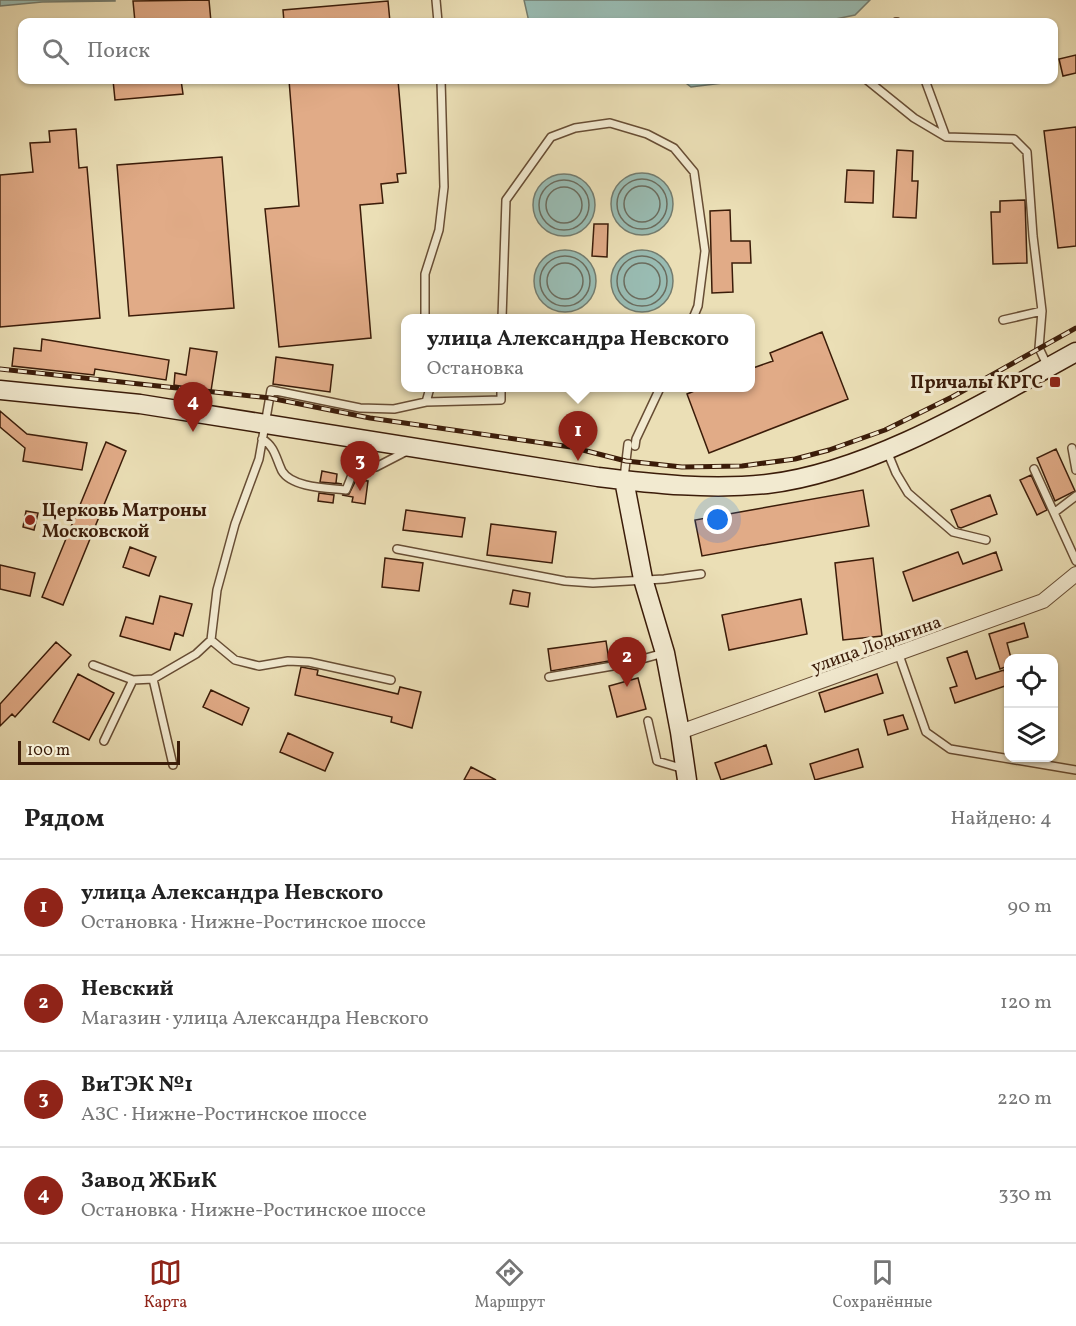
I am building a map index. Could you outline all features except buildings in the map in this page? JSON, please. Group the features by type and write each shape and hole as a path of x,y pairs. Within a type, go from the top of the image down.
{"street":[{"path":"0,390 140,404 263,431 411,448 555,472 710,486 767,484 808,476 886,449 934,429 1076,352"},
{"path":"624,480 644,579 665,653 686,775"},
{"name":"улица Лодыгина","path":"680,732 899,655 1043,601 1076,574"}],"lane":[{"path":"436,0 438,18"},
{"path":"425,314 425,274 439,230 444,187 441,84"},
{"path":"872,84 914,118 946,137 1014,139 1027,152 1033,236 1042,311 1039,348 1048,367"},
{"path":"926,84 946,137"},
{"path":"502,314 506,200 551,137 575,129 610,123 647,134 674,148 694,172 705,251 698,306 695,314"},
{"path":"1004,320 1042,311"},
{"path":"93,664 133,680 153,679 196,654 211,640 217,590 235,524 260,459 271,390 360,408 394,409 426,402 501,400 501,392"},
{"path":"426,402 429,392"},
{"path":"624,480 632,445 658,392"},
{"path":"263,431 284,474 302,485 346,490 354,470 376,467 411,448"},
{"path":"1072,447 1076,470"},
{"path":"886,449 908,493 953,532 986,540"},
{"path":"1034,469 1073,542 1076,561"},
{"path":"1055,512 1076,495"},
{"path":"397,549 565,581 593,583 664,579 701,574"},
{"path":"211,640 235,660 259,666 288,661 309,662 392,680"},
{"path":"549,677 624,664 665,653"},
{"path":"899,655 926,732 950,749 1076,770"},
{"path":"153,679 173,765"},
{"path":"104,741 133,680"},
{"path":"648,721 657,761 686,775"}],"water":[{"path":"0,0 115,1 42,2 0,6"},
{"path":"524,0 870,0 855,15 840,18 528,18"},
{"path":"687,84 715,84 691,87"},
{"path":"636,173 648,173 664,182 671,192 673,204 671,216 664,226 648,235 636,235 625,230 616,221 611,210 611,198 616,187 625,178"},
{"path":"558,174 570,174 586,183 593,193 595,205 593,217 586,227 570,236 558,236 547,231 538,222 533,211 533,199 538,188 547,179"},
{"path":"559,250 571,250 587,259 594,269 596,281 594,293 587,303 571,312 559,312 548,307 539,298 534,287 534,275 539,264 548,255"},
{"path":"636,250 648,250 664,259 671,269 673,281 671,293 664,303 648,312 636,312 625,307 616,298 611,287 611,275 616,264 625,255"}],"railway":[{"path":"0,369 270,398 370,418 571,447 626,461 682,467 742,466 795,459 829,450 885,430 952,397 1076,328"}],"place":[{"name":"Причалы КРГС","path":"1055,382"},
{"name":"Завод ЖБиК","path":"193,432"},
{"name":"улица Александра Невского","path":"578,461"},
{"name":"ВиТЭК №1","path":"360,491"},
{"name":"Церковь Матроны Московской","path":"30,520"},
{"name":"Невский","path":"627,687"}]}
